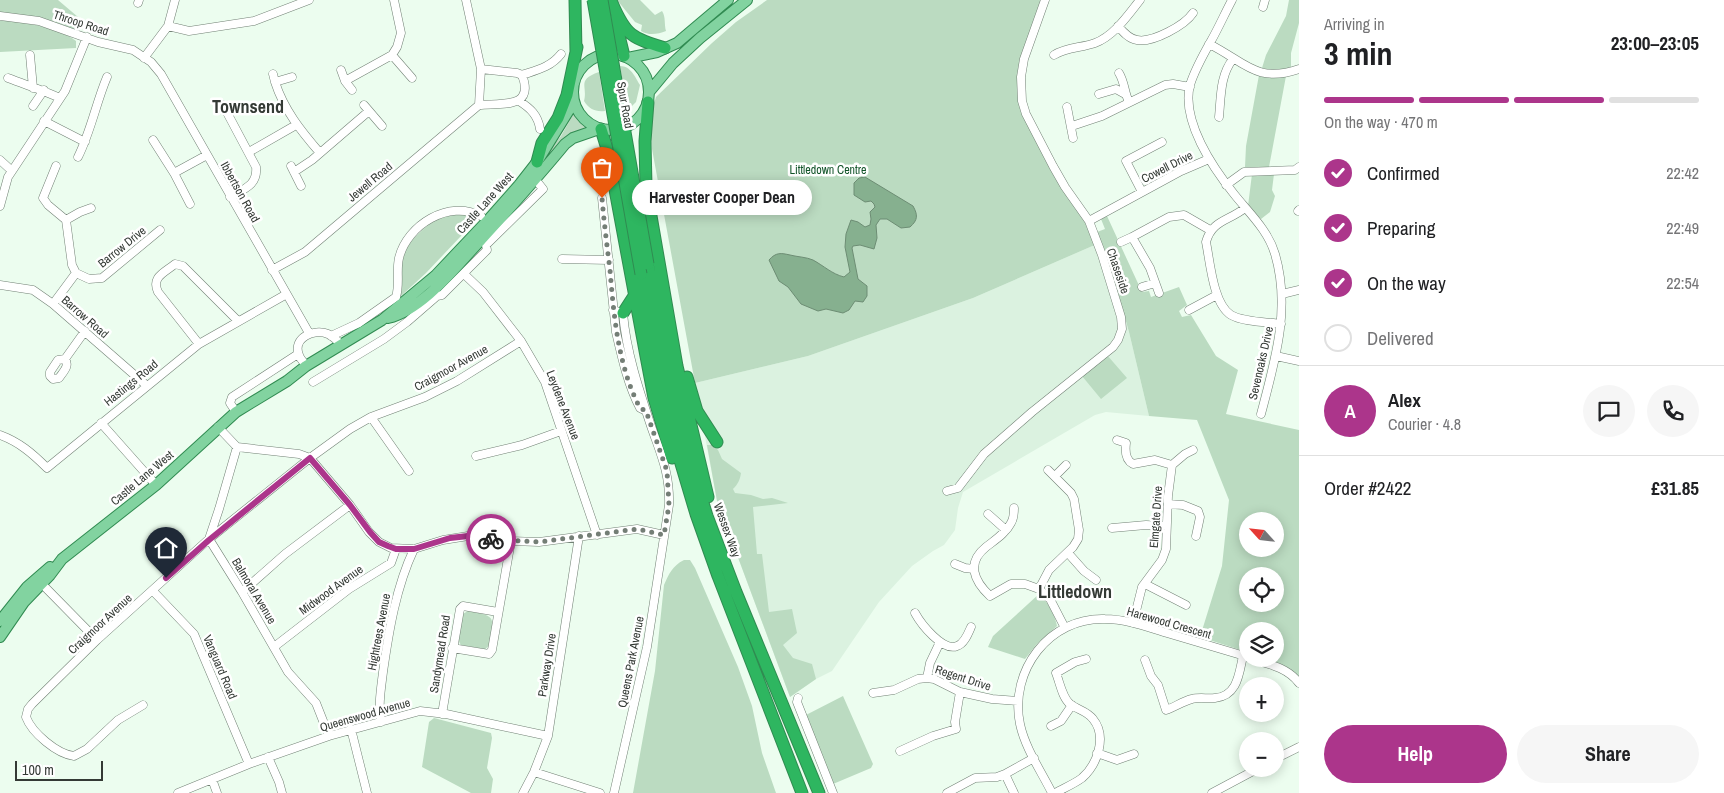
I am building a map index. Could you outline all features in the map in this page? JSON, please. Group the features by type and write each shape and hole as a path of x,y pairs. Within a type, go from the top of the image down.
{"highway":[{"path":"575,0 575,79"},
{"name":"Spur Road","path":"593,0 641,274"},
{"path":"609,1 621,24 631,34 639,40 666,48"},
{"path":"609,1 626,57"},
{"name":"Spur Road","path":"609,1 653,264"},
{"path":"537,162 542,143 558,118 567,95 576,47"},
{"path":"649,97 645,141 646,187 653,264 669,311 697,411 717,442"},
{"path":"600,129 608,152 654,398 693,520 718,576"},
{"name":"Wessex Way","path":"653,264 669,376 684,441 707,516 736,592 819,793"},
{"name":"Wessex Way","path":"641,274 674,440 696,514 802,793"},
{"path":"618,311 634,296"}],"main road":[{"path":"728,0 677,43 657,52 626,57 610,54 595,57 586,63 575,79 573,90 574,102 580,116 600,129 615,131 635,122 643,114 649,97 673,63 700,38 747,0"},
{"path":"626,57 643,72 648,81 649,97"},
{"name":"Castle Lane West","path":"382,320 398,302 436,275 489,219 537,162 574,102"},
{"name":"Castle Lane West","path":"0,621 27,587 50,566 61,560 156,484 236,412 287,381 306,366 341,344 382,320 400,315 434,294 484,242 565,144 573,138 600,129"},
{"path":"436,275 448,269 476,239 484,242"},
{"name":"Castle Lane West","path":"0,637 24,602 61,560"}],"street":[{"path":"147,60 168,26 175,0"},
{"path":"168,26 189,31 254,21 309,0"},
{"path":"345,81 392,55 397,47 400,33 394,0"},
{"path":"466,0 481,69 479,105 519,101 534,112 539,121 540,129"},
{"name":"Chaseside","path":"947,491 958,488 984,454 1032,412 1113,347 1122,329 1121,317 1089,221 1053,166 1026,114 1022,101 1021,77 1024,59 1045,0"},
{"path":"1054,55 1063,50 1095,43 1105,37 1118,26 1139,0"},
{"name":"Cowell Drive","path":"1089,221 1183,170 1209,159 1193,125 1189,107 1190,87 1200,60 1232,0"},
{"path":"1118,26 1131,38 1141,40 1165,34 1188,19 1193,13"},
{"name":"Throop Road","path":"0,16 39,21 98,42 132,50 147,60"},
{"path":"0,206 8,177 65,91 87,37"},
{"path":"1209,44 1248,68 1259,72 1276,74 1299,69"},
{"path":"481,69 522,75 539,70 554,62 561,54"},
{"path":"30,55 34,88"},
{"path":"392,55 412,78"},
{"path":"1219,117 1224,104 1222,84 1226,69 1233,59"},
{"name":"Ibbertson Road","path":"147,60 160,74 308,333"},
{"path":"341,70 345,81 352,90"},
{"path":"1119,73 1125,84 1125,94 1129,102"},
{"path":"519,101 524,94 526,84 522,75"},
{"path":"78,157 107,77"},
{"path":"292,77 274,78 279,94 296,125 320,153"},
{"path":"8,78 44,90 60,98"},
{"path":"1072,126 1102,116 1164,85 1174,84 1190,87"},
{"path":"1099,94 1116,89 1125,94"},
{"path":"33,106 44,90"},
{"name":"Jewell Road","path":"272,270 305,252 479,105"},
{"path":"223,106 249,152 256,167 257,176 253,182 230,197"},
{"path":"1067,107 1073,138"},
{"path":"301,186 293,169 320,153 367,108 382,126"},
{"path":"44,121 85,142"},
{"path":"249,152 296,125"},
{"path":"153,140 174,173 190,204"},
{"path":"1142,192 1126,161 1162,142"},
{"path":"174,173 207,155"},
{"name":"Sevenoaks Drive","path":"1209,159 1226,185 1259,222 1274,252 1282,294 1281,324 1276,356 1260,414"},
{"path":"0,160 12,171"},
{"path":"53,304 76,274 72,265 66,220 48,205 43,198 56,166"},
{"path":"1226,185 1244,172 1295,170 1299,167"},
{"name":"Castle Lane West","path":"314,382 407,322 434,294 442,295 487,250 484,242 543,189 535,179"},
{"name":"Queens Park Avenue","path":"602,198 609,260 618,311 646,411 667,471 669,505 647,648 614,793"},
{"path":"66,220 91,208"},
{"path":"1245,208 1237,215 1221,221 1210,230 1206,242 1217,295 1223,307 1235,317 1281,324"},
{"path":"398,302 397,266 399,256 405,242 418,228 433,216 452,211 462,210 481,216"},
{"path":"1121,242 1169,217 1184,215 1210,230"},
{"name":"Barrow Drive","path":"76,274 89,279 102,278 160,230"},
{"path":"1132,237 1150,268 1159,293"},
{"path":"562,259 609,260"},
{"path":"199,344 154,285 156,280 175,264 183,266 238,321"},
{"name":"Leydene Avenue","path":"464,274 484,292 521,341 544,382 598,534"},
{"path":"1142,288 1155,283"},
{"name":"Barrow Road","path":"0,286 33,290 53,304 146,385"},
{"path":"1282,294 1299,290"},
{"name":"Hastings Road","path":"0,434 14,440 32,452 46,468 146,385 199,344 286,295"},
{"path":"1189,310 1217,295"},
{"name":"Castle Lane West","path":"331,336 398,302"},
{"path":"65,359 85,331"},
{"path":"306,366 298,354 298,349 302,339 308,333 322,332 341,344"},
{"name":"Craigmoor Avenue","path":"143,705 118,720 87,749 74,756 65,755 56,750 29,722 26,714 32,704 97,640 209,540 310,458 350,429 371,417 432,393 456,381 521,341"},
{"path":"236,412 230,403 232,397 298,354"},
{"path":"1276,356 1299,361"},
{"path":"371,417 409,471"},
{"path":"101,423 156,484"},
{"path":"218,427 237,447 299,454 310,458 379,542 396,549 414,549 443,540 468,536 539,542 637,529 664,535"},
{"path":"476,456 522,445 561,431"},
{"path":"1117,440 1128,440 1126,457 1129,466 1155,460 1172,465 1185,454 1194,450"},
{"path":"209,540 237,447"},
{"path":"1055,476 1066,465"},
{"name":"Elmgate Drive","path":"1133,622 1140,592 1165,555 1168,488 1172,465"},
{"path":"1039,589 1049,570 1068,553 1079,534 1076,504 1071,493 1048,470"},
{"path":"1168,504 1183,505 1196,509 1200,514 1196,536"},
{"path":"242,592 285,554 350,505"},
{"path":"1014,508 1011,524 979,554 974,569 978,583 987,599 1011,584 1025,584 1039,589 1050,599 1065,628"},
{"path":"988,514 1006,530"},
{"path":"1199,522 1207,525"},
{"path":"1121,536 1116,527 1166,526"},
{"name":"Parkway Drive","path":"523,793 534,772 548,736 579,536"},
{"name":"Balmoral Avenue","path":"209,540 293,678 307,691 316,703 329,736"},
{"path":"452,648 489,654 492,650 511,541"},
{"name":"Midwood Avenue","path":"274,647 349,589 391,562 396,549"},
{"name":"Hightrees Avenue","path":"381,722 379,711 386,646 404,571 414,549"},
{"path":"1068,553 1084,572 1096,580"},
{"path":"955,564 974,569"},
{"path":"41,584 97,640"},
{"path":"1144,584 1173,599 1183,600"},
{"name":"Vanguard Road","path":"152,591 194,634 249,764"},
{"name":"Sandymead Road","path":"442,714 458,612 462,607 498,612"},
{"path":"915,614 921,624 940,642 953,647 963,642 971,627"},
{"name":"Harewood Crescent","path":"1054,793 1034,758 1020,726 1018,701 1021,683 1028,662 1041,645 1057,632 1092,619 1110,619 1133,622 1239,655"},
{"path":"927,678 930,663 940,642"},
{"path":"1056,673 1075,662 1086,659"},
{"path":"1145,660 1151,676 1158,685 1162,711 1194,698 1217,698 1227,694 1234,688 1242,667"},
{"path":"1050,667 1056,673 1061,689 1072,705 1090,715 1099,727 1101,741 1090,768 1083,777 1054,793"},
{"path":"1275,667 1284,670 1299,683"},
{"name":"Regent Drive","path":"873,693 894,690 918,679 927,678 934,679 960,692 992,699 1018,701"},
{"path":"900,751 933,736 957,731 955,722 960,692"},
{"path":"798,698 797,702 833,793"},
{"path":"1051,726 1061,721 1072,705"},
{"name":"Queenswood Avenue","path":"178,793 249,764 329,736 420,711 548,736"},
{"path":"351,729 367,793"},
{"path":"1284,754 1299,746"},
{"path":"1097,753 1117,760 1128,753"},
{"path":"268,757 282,793"},
{"path":"947,793 975,778 997,777 1005,774 1034,758"},
{"path":"534,772 600,793"},
{"path":"1005,774 1014,793"},
{"path":"1212,793 1242,777"},
{"path":"212,779 217,793"}],"shaded area":[{"path":"865,177 913,206 916,212 915,222 910,227 901,228 887,219 880,219 876,225 877,238 874,249 860,245 853,246 858,279 867,286 867,296 863,302 855,301 849,310 843,313 826,309 818,311 801,304 788,287 779,281 769,260 776,254 784,254 813,260 840,276 844,277 850,272 845,247 846,234 851,220 865,227 870,225 870,212 875,207 871,201 865,202 854,195 854,183 859,178"},
{"path":"1097,244 1112,275 1129,332 1149,416 1106,412 1095,415 963,492 958,508 955,530 944,545 912,566 879,602 832,671 816,679 790,697 717,501 695,383 808,356 973,298"}],"green space":[{"path":"0,0 58,0 78,17 77,30 40,18 0,12"},
{"path":"617,0 640,0 655,15 662,11 666,31 647,34 641,31 642,25 635,22"},
{"name":"Littledown Centre","path":"767,0 1045,0 1027,44 1023,112 1089,221 1097,244 973,298 808,356 695,383 652,149 649,120 656,97 736,22"},
{"path":"1289,0 1299,0 1299,23 1291,53 1291,68 1277,71 1262,68 1266,55 1286,16"},
{"path":"0,21 42,26 60,32 76,41 76,48 0,52"},
{"path":"620,66 630,70 640,85 636,102 628,110"},
{"path":"599,72 605,111 593,109 584,101 585,81"},
{"path":"1259,75 1286,76 1269,167 1245,167 1246,146"},
{"path":"574,113 591,130 540,167 538,165 561,136"},
{"path":"1252,174 1274,174 1272,190 1275,196 1270,212 1261,219 1248,206"},
{"path":"455,213 479,217 426,273 400,297 401,266 405,250 411,241 433,220"},
{"path":"1107,216 1142,292 1149,291 1151,297 1179,287 1187,305 1179,311 1182,317 1191,315 1216,356 1238,370 1226,414 1299,430 1299,677 1280,667 1284,667 1284,622 1239,622 1239,649 1200,637 1222,566 1229,500 1197,420 1149,416 1129,332 1115,283 1097,232 1105,229 1101,219"},
{"path":"1107,355 1127,378 1101,399 1082,376"},
{"path":"707,445 712,445 718,450 722,459 741,473 733,489 735,493 763,499 772,498 788,503 753,507 757,554 762,554 769,612 792,609 797,633 783,645 793,658 812,664 816,679 790,697 717,501"},
{"path":"684,560 690,560 695,568 738,667 752,706 762,753 776,793 633,793 655,671 664,585 669,574"},
{"path":"1039,594 1051,609 1057,626 1036,645 1025,659 988,647 993,636"},
{"path":"468,611 485,615 492,620 489,646 485,649 461,645 458,640 461,615"},
{"path":"843,696 873,764 871,768 833,784 804,716"},
{"path":"434,718 491,733 492,738 487,768 493,779 491,793 471,793 422,767 429,722"}],"way so far":[{"path":"491,539 539,542 637,529 664,535 669,505 667,471 646,411 640,408 635,397 621,354 616,332 602,198"}],"place":[{"name":"Harvester Cooper Dean","path":"602,198"}],"district":[{"name":"Townsend","path":"248,107"},
{"name":"Littledown","path":"1075,592"}],"route":[{"path":"166,578 209,540 310,458 379,542 396,549 414,549 450,538 468,536 491,539"}]}
